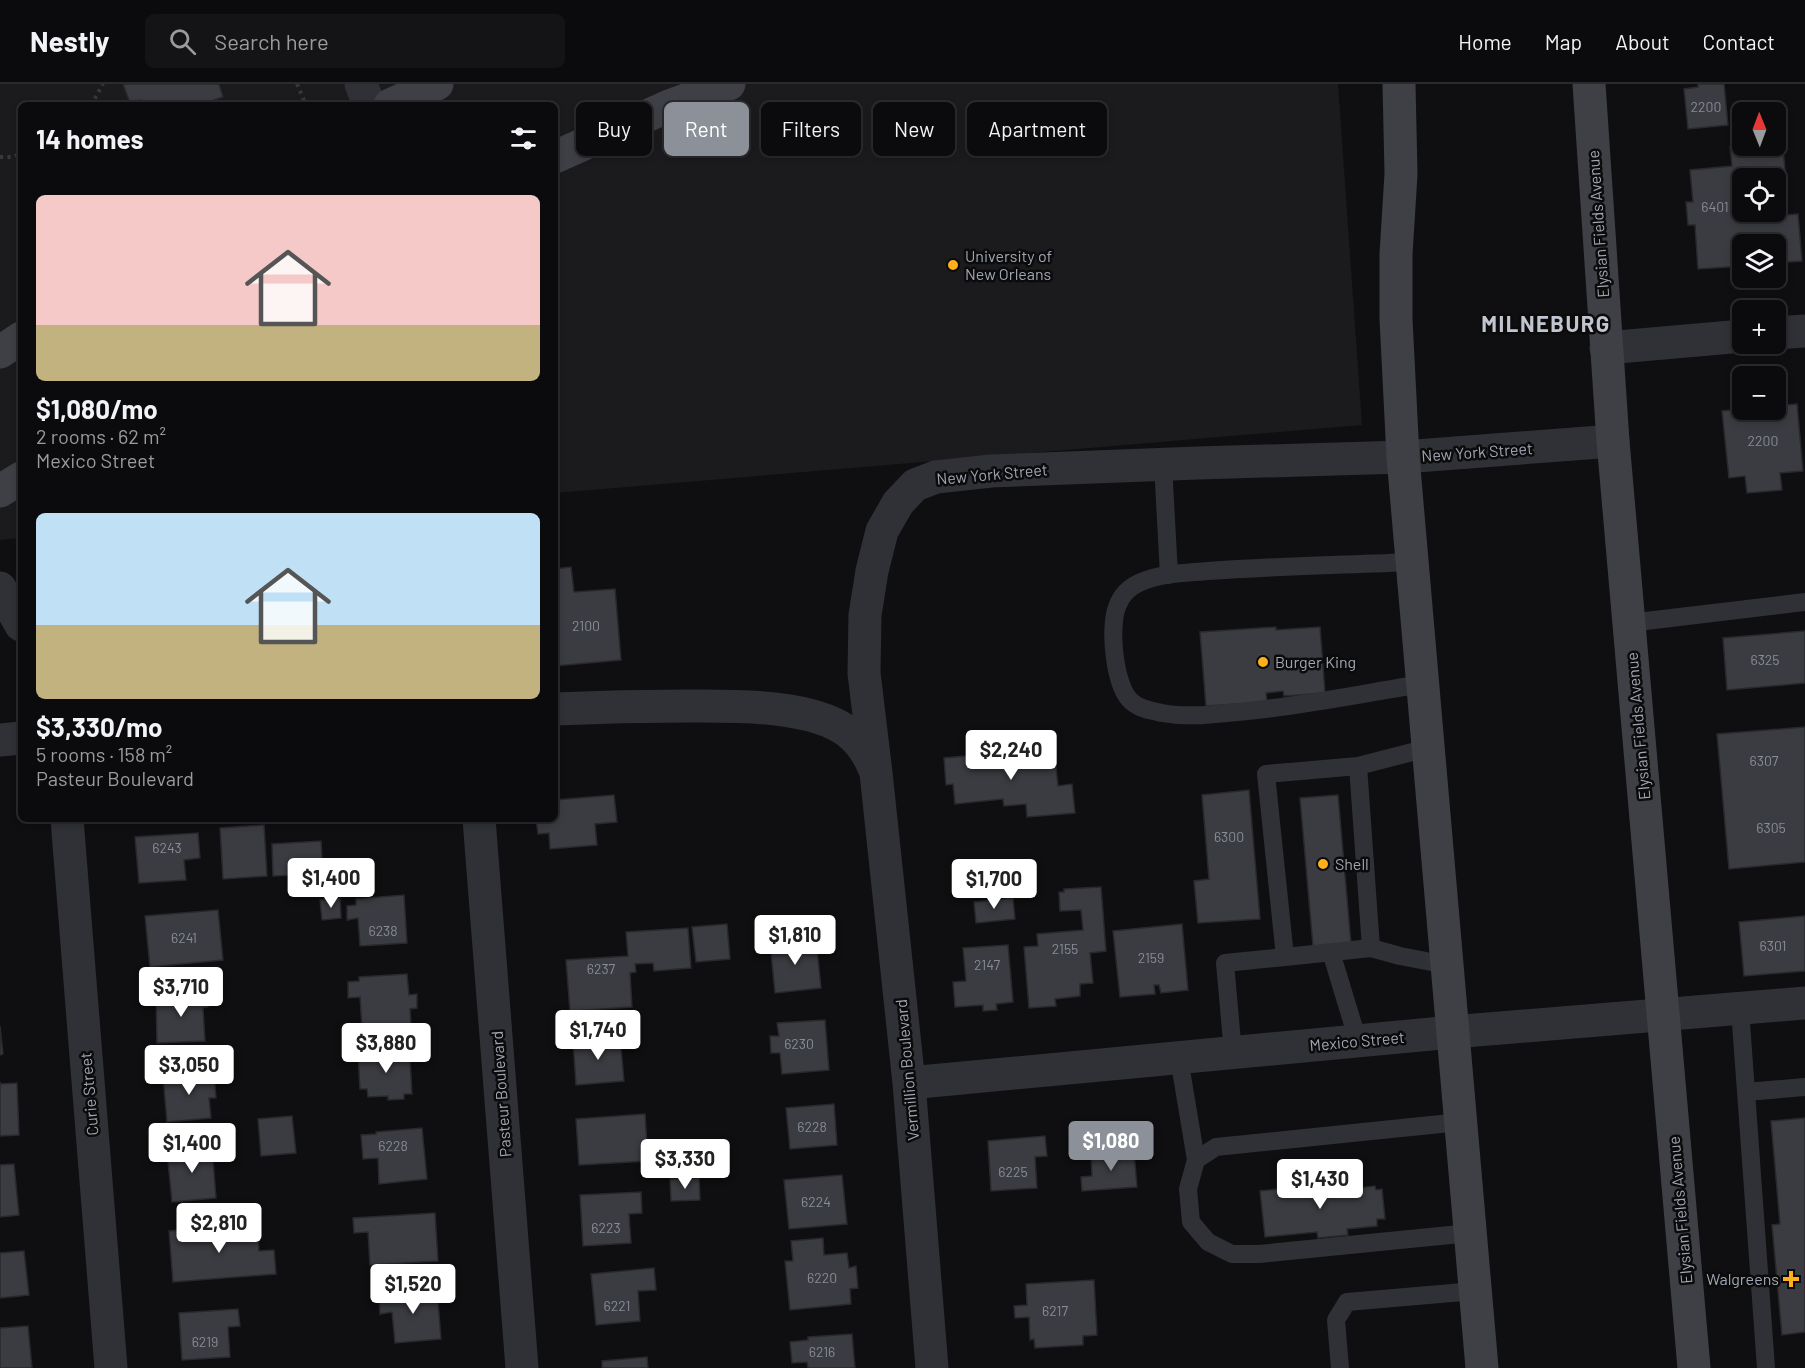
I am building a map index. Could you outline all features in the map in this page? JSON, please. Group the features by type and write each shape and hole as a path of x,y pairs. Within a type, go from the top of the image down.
{"main road":[{"path":"397,102 437,84"},
{"path":"558,156 669,106 729,84"},
{"path":"1399,84 1401,174 1396,254 1396,319 1403,458 1482,1368"},
{"name":"Elysian Fields Avenue","path":"1589,84 1612,441 1694,1368"},
{"path":"0,352 18,340"},
{"path":"0,491 18,480"}],"street":[{"path":"361,84 368,102"},
{"path":"1786,332 1805,331"},
{"path":"1606,348 1732,337"},
{"name":"New York Street","path":"876,773 864,673 865,615 872,571 882,531 898,503 915,485 936,477 991,471 1403,458 1612,441"},
{"path":"8,587 18,616"},
{"path":"558,708 729,706 808,714 847,730 868,752 876,773"},
{"path":"0,740 18,738"},
{"name":"Vermillion Boulevard","path":"876,773 909,1083 932,1368"},
{"name":"Curie Street","path":"67,822 111,1368"},
{"name":"Pasteur Boulevard","path":"479,822 522,1368"},
{"name":"Mexico Street","path":"909,1083 1452,1032 1805,1003"}],"lane":[{"path":"1163,464 1169,575"},
{"path":"1412,562 1241,569 1169,575 1142,581 1122,595 1117,606 1114,615 1114,645 1119,680 1124,692 1144,709 1164,713 1192,715 1235,713 1289,707 1423,684"},
{"path":"1629,623 1805,602"},
{"path":"1285,957 1266,774 1358,766 1428,748"},
{"path":"1358,766 1371,948"},
{"path":"1233,1053 1225,963 1371,948 1447,965"},
{"path":"1331,952 1358,1041"},
{"path":"1740,1009 1766,1368"},
{"path":"1179,1058 1196,1160 1188,1190 1191,1222 1208,1242 1232,1254 1259,1254 1470,1233"},
{"path":"1746,1092 1805,1087"},
{"path":"1196,1160 1216,1147 1460,1122"},
{"path":"1340,1368 1336,1320 1347,1302 1475,1291"}],"path":[{"path":"93,102 103,84"},
{"path":"297,84 305,102"},
{"path":"0,157 18,155"}],"shaded area":[{"name":"University of New Orleans","path":"0,84 1338,84 1362,425 558,493 558,102 18,102 18,538 0,540"}],"building":[{"path":"123,84 219,84 223,97 214,100 215,102 140,102 140,100 130,102"},
{"path":"1698,84 1724,84 1728,125 1688,129 1684,89 1698,87"},
{"path":"1730,147 1732,147 1732,156 1784,156 1785,168 1732,168 1732,222 1786,222 1786,215 1798,214 1802,261 1786,262 1786,234 1732,234 1732,267 1698,269 1695,225 1688,225 1686,202 1693,202 1690,170 1732,166"},
{"path":"1797,404 1803,471 1780,473 1782,490 1747,493 1745,476 1729,478 1722,411 1732,410 1732,420 1786,420 1786,405"},
{"path":"571,567 574,592 615,589 621,660 558,666 558,569"},
{"name":"Burger King","path":"1276,627 1276,630 1320,627 1325,693 1284,696 1283,691 1266,693 1267,702 1206,706 1200,632"},
{"path":"1805,631 1805,683 1727,690 1723,638"},
{"path":"1805,727 1805,862 1729,869 1717,734"},
{"path":"1054,748 1058,786 1072,784 1075,813 1027,817 1026,804 1004,806 1003,799 955,804 953,784 946,785 944,758"},
{"path":"1249,790 1260,919 1198,923 1194,881 1209,879 1202,795"},
{"path":"614,795 617,822 595,824 597,845 550,849 549,833 538,834 536,822 558,822 558,800"},
{"path":"1338,795 1351,944 1313,946 1300,798"},
{"path":"264,825 267,876 223,879 220,828"},
{"path":"198,833 200,858 184,860 186,880 139,883 135,837"},
{"path":"321,841 323,874 273,876 272,844"},
{"path":"1101,887 1106,951 1090,953 1093,983 1080,984 1080,996 1055,999 1056,1006 1029,1008 1024,947 1038,946 1037,934 1083,930 1081,910 1060,911 1059,892 1064,892 1064,889"},
{"path":"404,895 407,943 360,946 358,918 347,920 347,906 356,905 356,899"},
{"path":"340,898 341,918 322,920 320,900"},
{"path":"1013,898 1015,919 976,923 974,902"},
{"path":"218,910 223,960 150,967 145,916"},
{"path":"1805,916 1805,971 1744,976 1739,922"},
{"path":"727,924 730,959 696,962 692,927"},
{"path":"1182,924 1188,990 1161,993 1159,985 1154,985 1155,994 1120,997 1113,931"},
{"path":"688,928 691,968 654,971 653,963 635,964 636,972 630,973 632,1007 570,1011 566,960 628,956 626,932"},
{"path":"816,939 821,988 775,993 770,943"},
{"path":"1008,945 1013,1002 996,1004 997,1010 983,1011 983,1005 955,1007 953,982 966,981 963,948"},
{"path":"407,974 409,995 417,994 417,1008 410,1009 411,1025 362,1028 360,997 348,998 348,982 359,981 359,977"},
{"path":"200,993 201,997 208,997 208,1007 203,1008 205,1041 157,1043 156,995"},
{"path":"825,1020 829,1070 782,1074 780,1053 771,1053 770,1036 779,1036 777,1023"},
{"path":"0,1026 3,1054 0,1055"},
{"path":"620,1037 624,1081 576,1085 573,1041"},
{"path":"409,1044 412,1094 404,1094 404,1099 388,1100 388,1096 368,1097 367,1089 360,1089 358,1054 399,1052 399,1045"},
{"path":"214,1072 216,1098 209,1098 211,1118 167,1122 163,1076"},
{"path":"0,1082 1,1084 17,1083 19,1135 0,1136"},
{"path":"834,1104 837,1145 790,1149 786,1108"},
{"path":"645,1114 648,1161 579,1165 576,1119"},
{"path":"292,1116 296,1153 261,1156 258,1119"},
{"name":"Walgreens","path":"1805,1118 1805,1332 1782,1335 1772,1225 1780,1224 1771,1121"},
{"path":"422,1128 427,1179 379,1184 378,1158 363,1159 361,1135"},
{"path":"1045,1136 1047,1156 1035,1157 1037,1188 991,1191 988,1141"},
{"path":"212,1147 212,1149 217,1149 217,1159 213,1159 216,1198 172,1202 167,1152"},
{"path":"1134,1152 1137,1187 1082,1191 1081,1177 1092,1176 1091,1155"},
{"path":"14,1164 19,1215 0,1217 0,1165"},
{"path":"842,1175 847,1224 789,1229 784,1180"},
{"path":"699,1178 700,1200 671,1201 670,1179"},
{"path":"1340,1182 1341,1190 1375,1186 1376,1190 1382,1189 1385,1219 1377,1219 1377,1226 1347,1229 1348,1235 1318,1238 1317,1232 1265,1237 1260,1191"},
{"path":"641,1192 642,1213 629,1214 631,1243 583,1246 580,1195"},
{"path":"435,1213 438,1261 370,1265 368,1232 354,1233 353,1218"},
{"path":"257,1224 259,1251 274,1250 276,1274 173,1282 169,1231"},
{"path":"823,1238 824,1255 847,1253 849,1268 856,1266 858,1288 850,1289 851,1304 790,1310 785,1261 793,1261 791,1241"},
{"path":"24,1251 29,1295 0,1298 0,1253"},
{"path":"654,1268 656,1290 638,1291 640,1321 596,1325 591,1274"},
{"path":"1094,1280 1097,1335 1083,1336 1083,1345 1035,1348 1034,1339 1030,1340 1029,1317 1015,1318 1014,1306 1027,1305 1026,1284"},
{"path":"437,1289 441,1339 395,1343 392,1312 380,1314 379,1298 389,1297 389,1292"},
{"path":"238,1309 240,1326 228,1327 230,1357 182,1360 179,1313"},
{"path":"28,1326 32,1368 0,1368 0,1328"},
{"path":"852,1334 855,1368 808,1368 807,1362 792,1363 790,1342 808,1340 808,1337"},
{"path":"647,1357 648,1368 602,1368 602,1361"}],"place":[{"name":"University of New Orleans","path":"953,265"},
{"name":"Burger King","path":"1263,662"},
{"name":"Shell","path":"1323,864"},
{"name":"Walgreens","path":"1791,1279"}],"district":[{"name":"MILNEBURG","path":"1546,324"}]}
